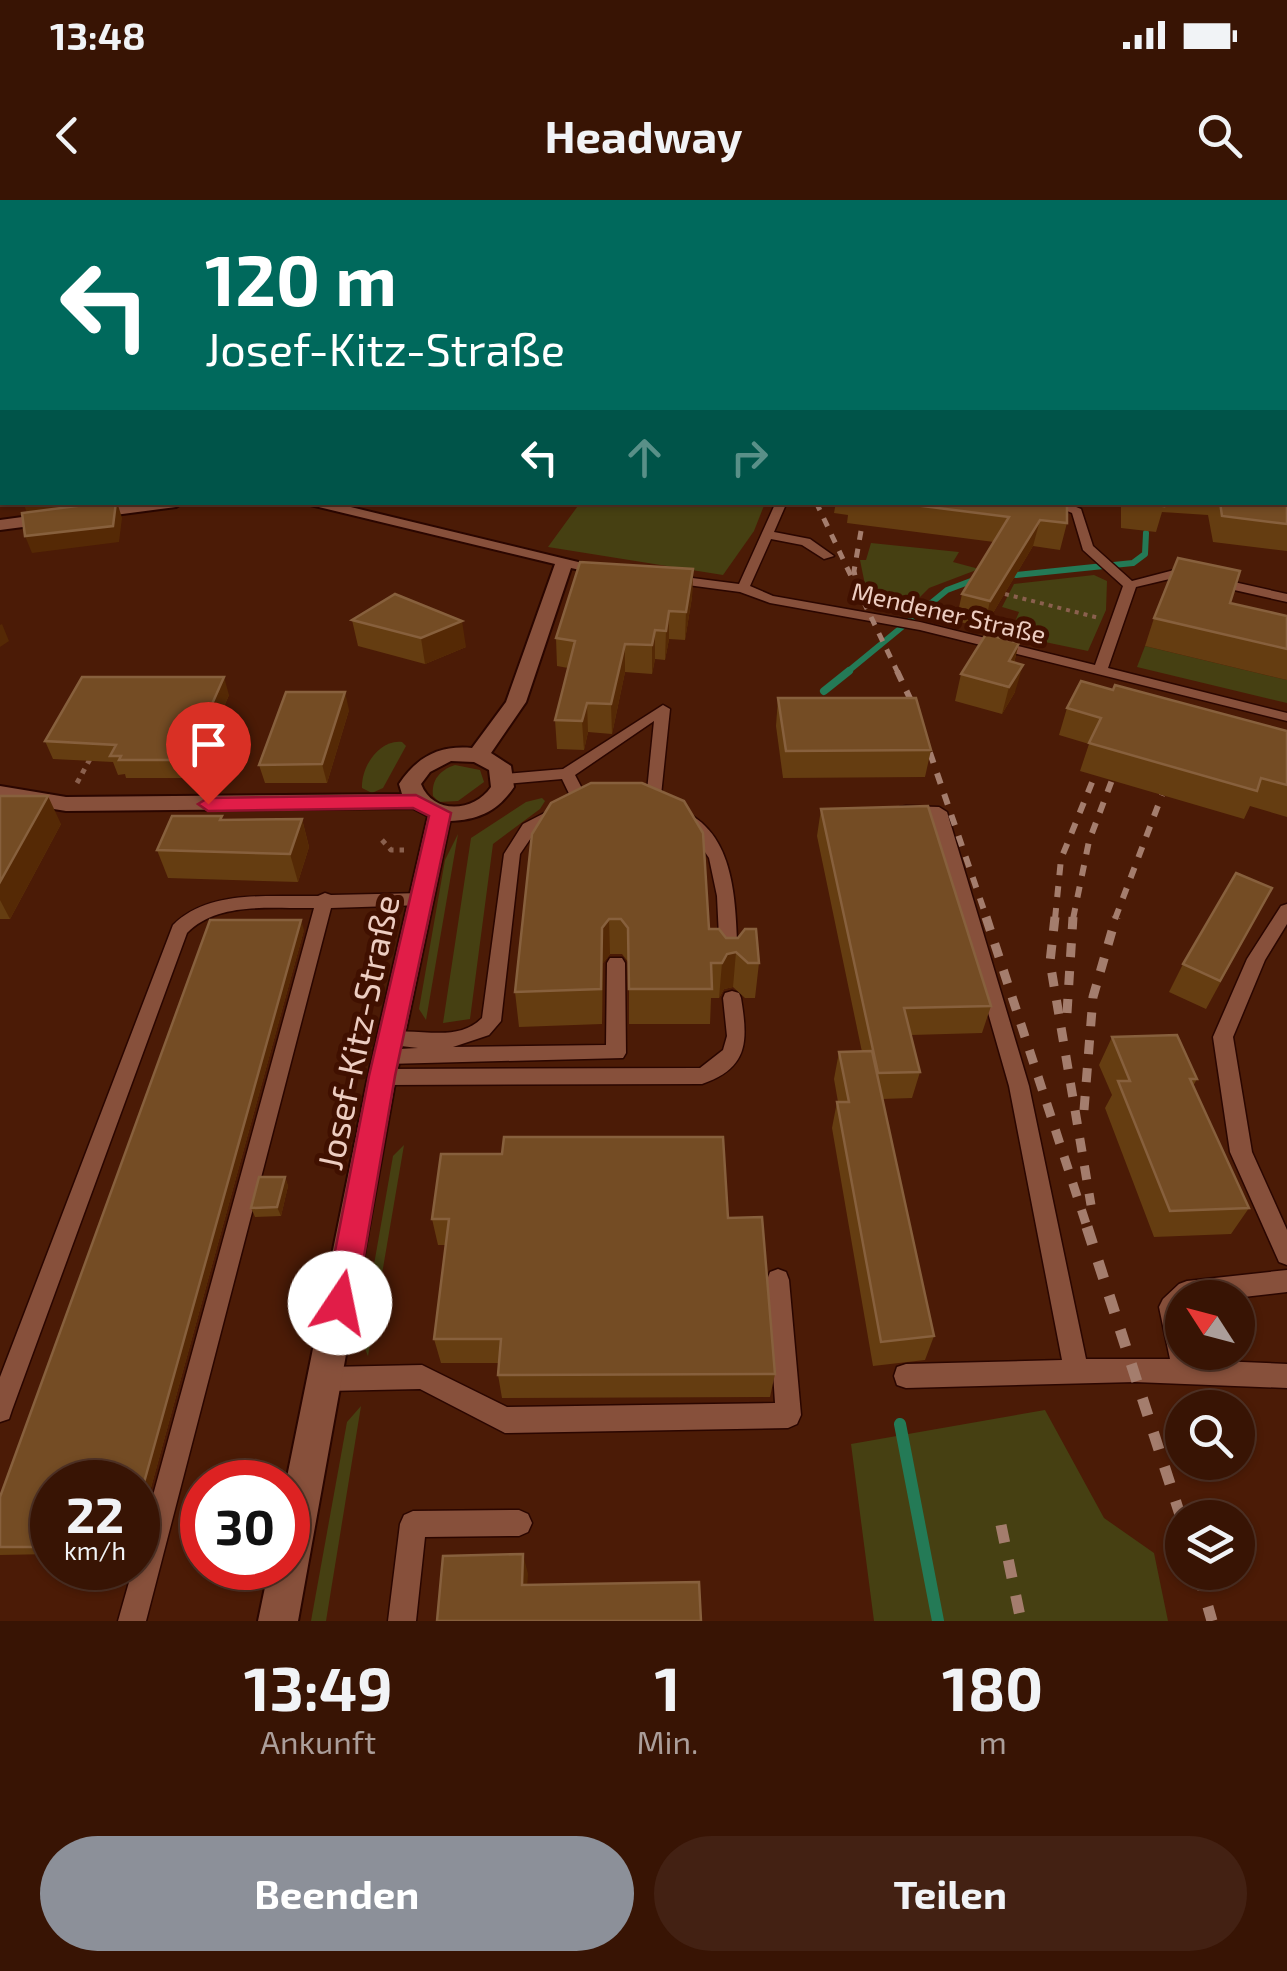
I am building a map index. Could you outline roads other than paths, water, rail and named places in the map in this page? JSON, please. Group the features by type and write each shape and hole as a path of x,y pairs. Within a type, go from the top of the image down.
{"street":[{"path":"0,526 154,505"},
{"path":"318,505 564,564 606,570"},
{"path":"0,793 66,804 486,806 497,798 505,779 498,764 478,755 516,702 564,564"},
{"name":"Josef-Kitz-Straße","path":"278,1621 387,1057 423,899 428,807 410,784 422,766 446,756 478,755"}],"lane":[{"path":"743,588 781,505"},
{"path":"1060,505 1077,511 1081,532 1094,556 1124,581 1178,572 1287,598"},
{"path":"770,535 806,542 828,556"},
{"name":"Mendener Straße","path":"647,576 743,588 770,599 920,626 1287,718"},
{"path":"1100,671 1124,581"},
{"path":"505,779 566,774 663,709 647,800 702,827 723,869 729,964"},
{"path":"387,1057 468,1039 482,1034 491,1021 512,854 528,828 551,813 589,800 566,774"},
{"path":"882,811 939,812 1019,1086 1076,1372"},
{"path":"132,1621 325,899"},
{"path":"0,1410 179,930 194,914 214,907 325,899 423,899"},
{"path":"1287,910 1256,958 1223,1037 1241,1152 1287,1254"},
{"path":"387,1057 616,1053 616,964"},
{"path":"387,1057 702,1076 724,1066 734,1052 732,998"},
{"path":"326,1379 422,1376 504,1420 788,1416 778,1280"},
{"path":"1185,1371 1171,1307 1187,1292 1287,1282"},
{"path":"906,1376 1185,1371 1287,1376"},
{"path":"402,1621 412,1524 519,1523"}],"waterway":[{"path":"1016,575 1133,563 1145,554 1146,533"},
{"path":"846,673 947,590 979,578"},
{"path":"824,691 849,671"},
{"path":"900,1424 938,1621"}],"railway":[{"path":"817,505 851,576"},
{"path":"861,531 854,571 858,590 898,673"},
{"path":"897,671 915,709 987,919"},
{"path":"1055,919 1061,859 1095,775"},
{"path":"1073,919 1089,841 1112,780"},
{"path":"1115,919 1162,795"},
{"path":"986,917 1088,1230"},
{"path":"1055,917 1050,962 1091,1205"},
{"path":"1067,1013 1073,917"},
{"path":"1084,1110 1093,997 1116,917"},
{"path":"1087,1227 1175,1500"},
{"path":"1001,1525 1021,1621"},
{"path":"1203,1590 1212,1621"}]}
